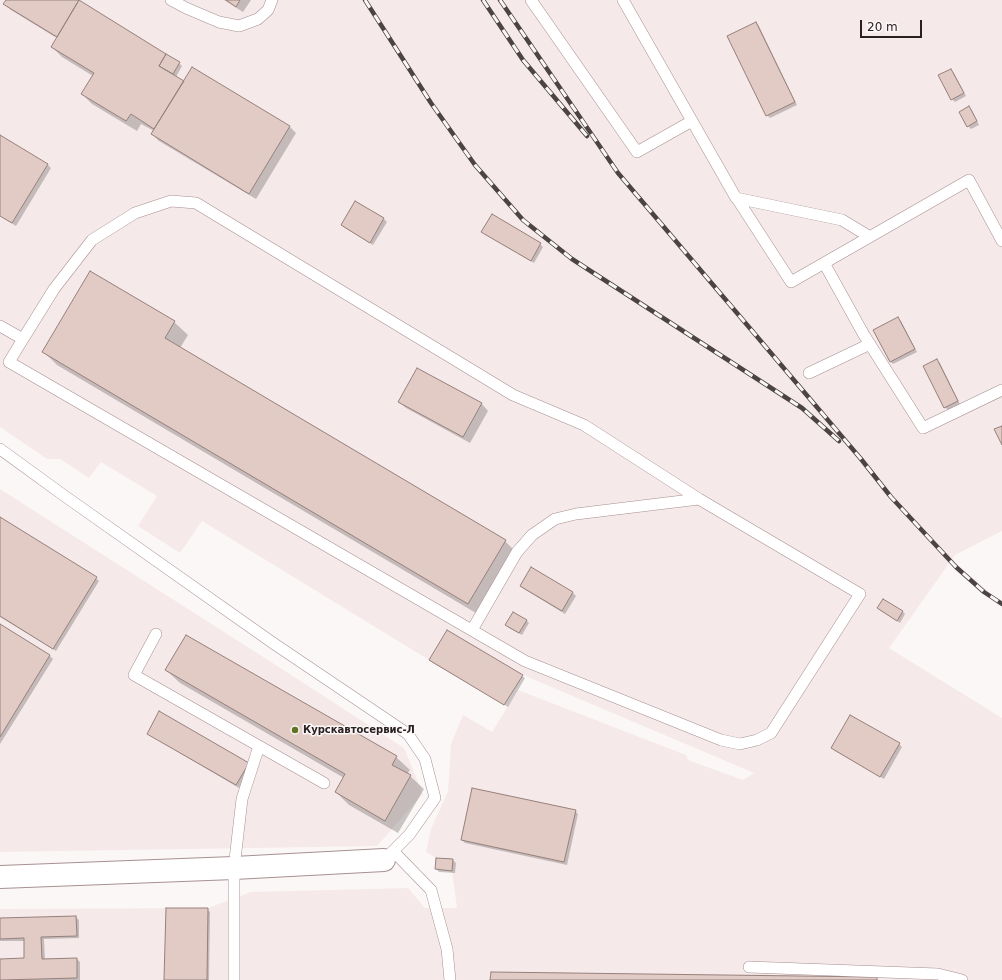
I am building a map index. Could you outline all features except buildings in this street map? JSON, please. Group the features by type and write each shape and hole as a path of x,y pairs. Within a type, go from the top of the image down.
{"street":[{"path":"0,877 234,868 389,855"}],"lane":[{"path":"171,0 219,22 239,26 258,18 268,10 272,0"},
{"path":"531,0 637,152 692,121"},
{"path":"623,0 736,197 791,282 969,180 1002,241"},
{"path":"736,197 842,220 870,237"},
{"path":"171,201 196,203 513,395 584,425 699,499 860,594 771,733 757,740 740,744 721,740 525,661 9,362 54,289 92,240 135,213 171,201"},
{"path":"824,263 864,335 923,428 1002,390"},
{"path":"0,326 23,339"},
{"path":"809,373 870,344"},
{"path":"0,449 273,643 408,734 425,759 435,798 409,835 389,855 430,890 448,949 450,980"},
{"path":"472,630 517,552 532,535 555,519 576,514 699,499"},
{"path":"156,634 134,674 324,783"},
{"path":"234,980 234,868 242,799 259,746"},
{"path":"749,967 938,974 962,980"}],"shaded area":[{"path":"0,0 1002,0 1002,531 955,555 889,648 1002,718 1002,980 0,980 0,909 208,908 251,892 408,888 425,908 457,908 452,871 435,869 436,858 426,852 431,829 448,791 451,744 463,715 492,732 518,690 686,755 688,760 743,780 754,773 523,675 504,705 202,521 180,553 138,526 157,496 101,462 89,478 60,459 47,459 0,427"},
{"path":"0,489 404,748 423,794 377,846 0,852"}],"railway":[{"path":"365,0 431,103 475,165 523,220 572,259 802,408 839,441"},
{"path":"483,0 523,60 587,136"},
{"path":"500,0 618,173 861,459 891,497 956,567 984,592 1002,604"}],"place":[{"name":"Курскавтосервис-Л","path":"295,730"}]}
